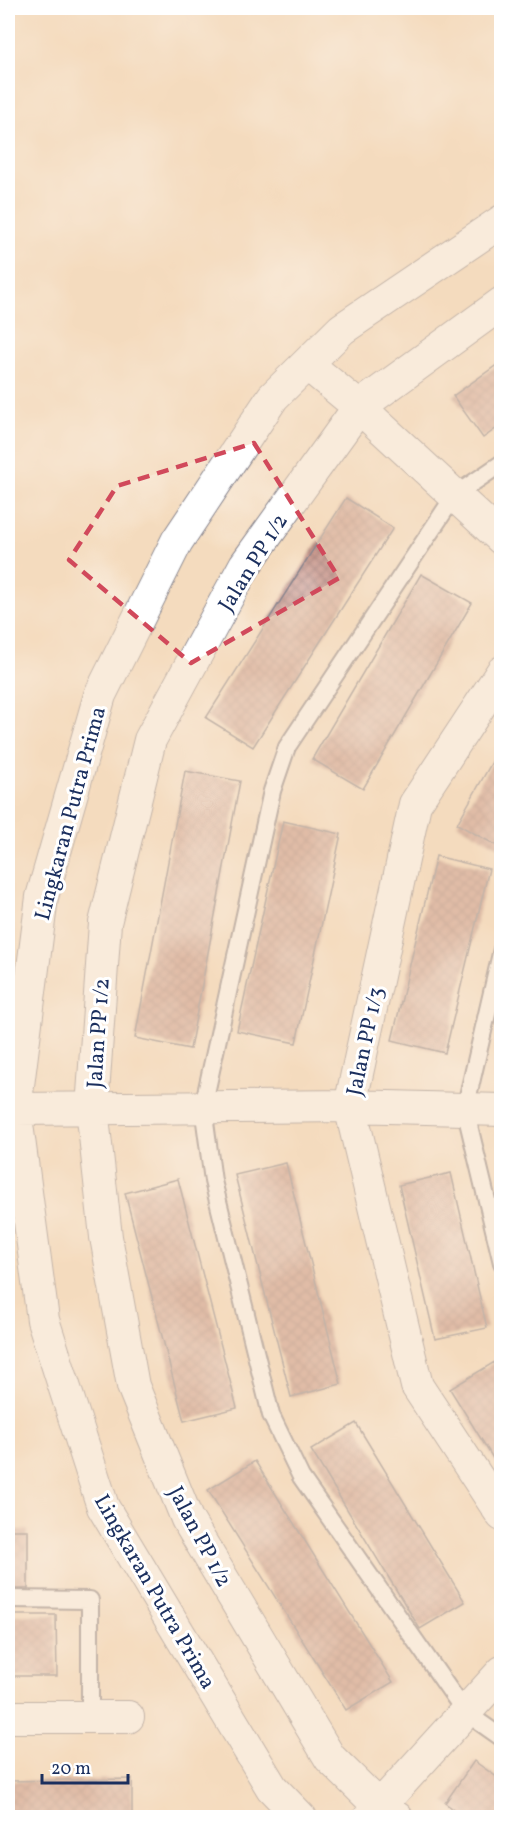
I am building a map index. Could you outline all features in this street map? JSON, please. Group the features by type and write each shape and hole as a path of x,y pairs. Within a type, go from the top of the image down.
{"street":[{"name":"Lingkaran Putra Prima","path":"301,1818 272,1788 103,1507 44,1320 15,1109 42,897 100,694 177,541 273,397 342,329 501,221"},
{"name":"Jalan PP 1/2","path":"382,1814 330,1758 187,1520 133,1386 106,1237 92,1108 105,923 150,740 245,565 359,407 501,303"},
{"path":"307,364 359,407 501,539"},
{"name":"Jalan PP 1/3","path":"501,672 415,804 350,1106 417,1386 501,1515"},
{"path":"15,1109 350,1106 501,1110"},
{"path":"382,1814 465,1712 501,1672"},
{"path":"8,1718 128,1717"}],"lane":[{"path":"501,463 454,495 287,747 272,790 203,1107 213,1182 271,1414 301,1477 465,1712 501,1738"},
{"path":"501,949 465,1109 501,1263"},
{"path":"8,1599 90,1600 90,1717"}],"highlighted area":[{"path":"254,443 339,578 191,663 69,560 117,486"}],"building":[{"path":"501,362 501,425 483,438 453,396"},
{"path":"346,498 393,528 253,747 206,718"},
{"path":"421,574 472,603 363,789 312,759"},
{"path":"501,746 501,848 457,824"},
{"path":"185,771 240,781 190,1049 135,1038"},
{"path":"283,821 341,834 296,1043 237,1031"},
{"path":"436,856 489,869 445,1053 392,1040"},
{"path":"286,1163 341,1384 291,1397 235,1175"},
{"path":"451,1173 487,1328 435,1339 399,1185"},
{"path":"178,1179 237,1408 184,1421 125,1193"},
{"path":"501,1358 501,1471 450,1389"},
{"path":"356,1423 465,1602 420,1629 311,1450"},
{"path":"255,1461 393,1682 346,1710 208,1490"},
{"path":"8,1530 28,1530 28,1589 8,1589"},
{"path":"8,1615 56,1615 57,1676 8,1676"},
{"path":"474,1761 501,1780 501,1818 466,1818 445,1803"},
{"path":"132,1779 132,1818 8,1818 8,1781"}]}
